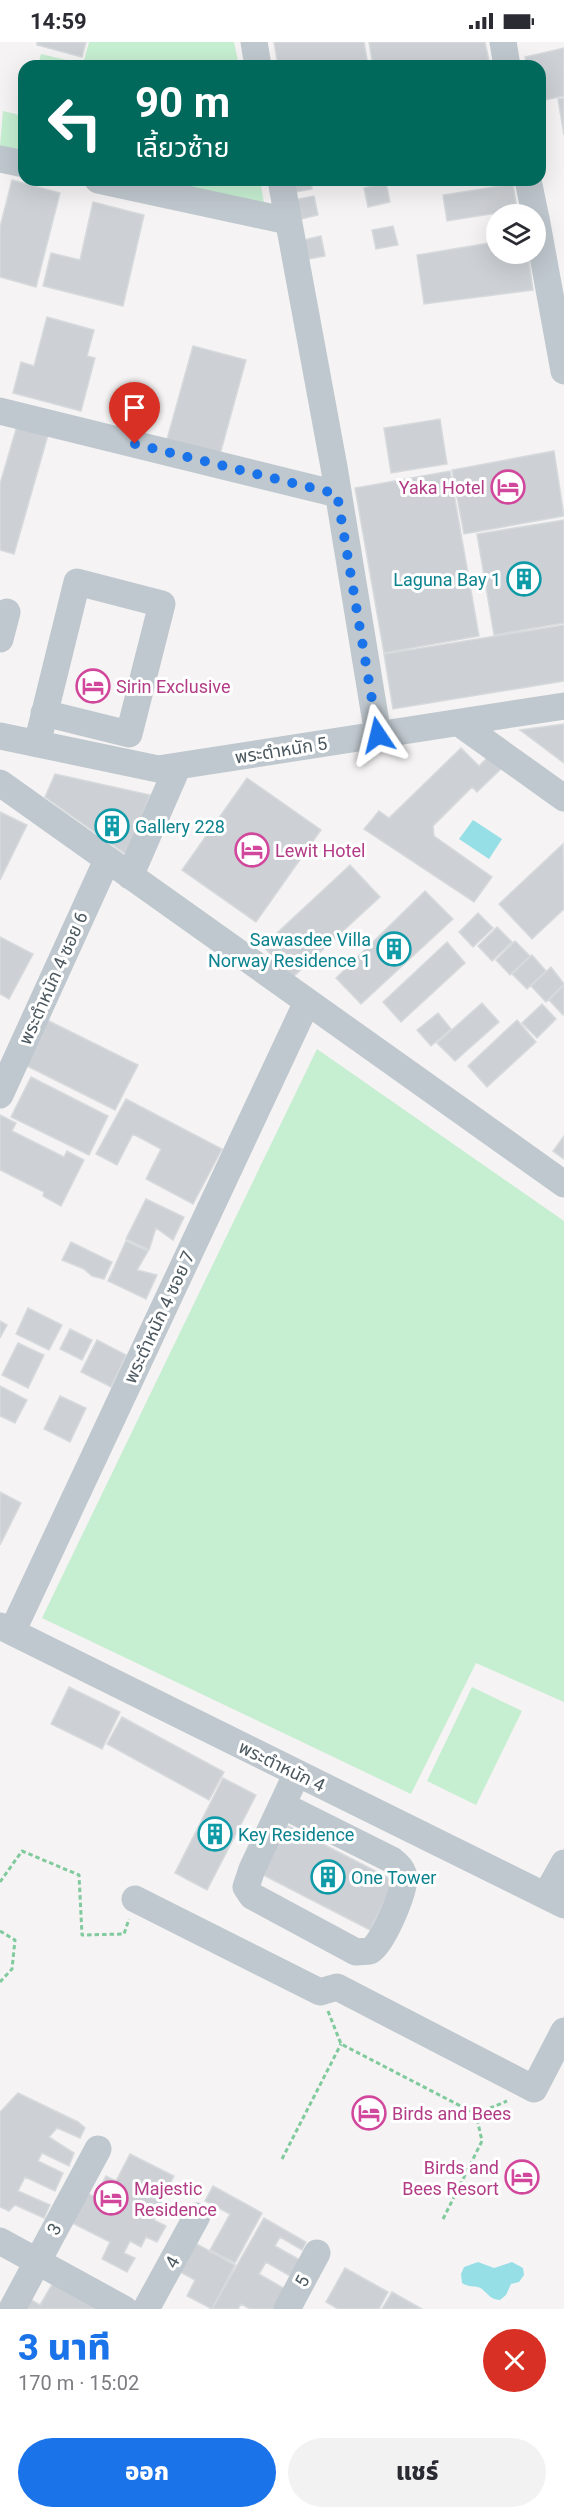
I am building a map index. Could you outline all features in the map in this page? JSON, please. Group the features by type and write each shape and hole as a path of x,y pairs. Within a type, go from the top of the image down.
{"street":[{"path":"254,42 257,60"},
{"path":"503,42 506,60"},
{"path":"0,159 18,163"},
{"path":"126,186 288,221"},
{"path":"282,186 378,735"},
{"path":"529,186 533,204"},
{"path":"544,264 564,371"},
{"path":"0,411 337,494"},
{"path":"37,744 44,712 76,582 162,604 129,734 44,712"},
{"path":"0,639 8,612"},
{"name":"พระตำหนัก 5","path":"0,736 158,769 564,706"},
{"path":"459,723 564,798"},
{"path":"130,876 178,766"},
{"path":"0,783 564,1184"},
{"name":"พระตำหนัก 4 ซอย 6","path":"0,1095 107,860"},
{"name":"พระตำหนัก 4 ซอย 7","path":"6,1629 307,1002"},
{"name":"พระตำหนัก 4","path":"6,1629 297,1773 558,1897"},
{"path":"282,1804 392,1860 402,1870 404,1878 400,1896 380,1941 370,1951 356,1952 249,1892 246,1887 248,1877 282,1804 297,1773"},
{"path":"558,1897 564,1863"},
{"path":"135,1899 320,1992 337,1987 534,2089 564,2031"},
{"name":"3","path":"12,2309 98,2149"},
{"name":"4","path":"146,2309 197,2216"},
{"path":"0,2241 124,2309"},
{"name":"5","path":"287,2309 317,2253"}],"path":[{"path":"0,1882 22,1851 79,1875 82,1935 124,1934 135,1899"},
{"path":"0,1931 15,1940 12,1968 0,1982"},
{"path":"320,1992 341,2044 476,2114"},
{"path":"282,2159 341,2044"},
{"path":"476,2114 534,2089"},
{"path":"443,2219 482,2141 476,2114"}],"green space":[{"path":"89,42 234,42 238,60 84,60"},
{"path":"41,54 66,60 40,60"},
{"path":"3,111 18,115 18,150 0,146"},
{"path":"168,186 261,186 265,209"},
{"path":"317,1049 564,1221 564,1702 476,1663 411,1794 42,1618"},
{"path":"472,1687 522,1711 476,1805 427,1781"}],"water":[{"path":"473,820 502,839 489,859 459,839"},
{"path":"478,2262 494,2268 512,2262 523,2268 524,2275 519,2282 511,2284 506,2295 500,2300 480,2288 462,2283 461,2274 464,2267"}],"building":[{"path":"37,42 86,42 82,57 37,45"},
{"path":"274,42 364,42 367,60 277,60"},
{"path":"369,42 485,42 489,60 372,60"},
{"path":"564,48 564,96 546,100 546,60 526,60 525,57"},
{"path":"564,98 564,135 558,99"},
{"path":"12,180 18,182 18,186 34,186 60,193 36,287 0,277 0,227"},
{"path":"289,186 311,186 312,189 291,193"},
{"path":"387,186 390,202 368,207 364,188"},
{"path":"513,186 516,204 486,204 486,215 447,221 443,195"},
{"path":"314,196 318,215 297,220 293,200"},
{"path":"93,202 144,215 123,306 43,286 51,253 80,260"},
{"path":"393,226 398,245 376,249 372,230"},
{"path":"321,236 325,256 304,260 299,241"},
{"path":"486,244 486,264 529,264 533,290 424,304 417,255"},
{"path":"47,317 94,330 87,356 95,358 81,411 13,393 21,362 34,366"},
{"path":"193,346 246,360 219,458 166,443"},
{"path":"440,419 447,464 391,473 384,428"},
{"path":"17,426 48,435 14,554 0,550 0,484"},
{"name":"Yaka Hotel","path":"554,451 564,516 464,534 452,470"},
{"path":"450,471 479,636 384,653 355,488"},
{"name":"Laguna Bay 1","path":"564,520 564,623 494,635 477,534"},
{"path":"564,625 564,681 393,709 384,654"},
{"path":"564,724 564,763 520,730"},
{"path":"461,748 479,766 491,754 503,767 477,792 472,787 433,826 434,836 492,877 474,902 364,829 379,811 389,818"},
{"name":"Gallery 228","path":"55,774 150,795 127,855 45,797"},
{"name":"Lewit Hotel","path":"247,778 321,830 256,922 182,870"},
{"path":"0,812 27,825 0,880"},
{"path":"563,844 564,909 532,939 499,904"},
{"path":"350,865 380,897 292,978 263,946"},
{"name":"Sawasdee Villa Norway Residence 1","path":"425,891 453,919 361,1004 336,978"},
{"path":"478,913 493,928 473,947 459,932"},
{"path":"497,927 512,942 492,961 478,946"},
{"path":"0,937 33,954 9,999 0,994"},
{"path":"515,941 530,956 510,975 496,960"},
{"path":"447,942 465,963 401,1022 383,1002"},
{"path":"532,955 546,971 527,989 512,974"},
{"path":"551,967 564,984 546,1002 531,986"},
{"path":"564,985 564,1014 563,1015 549,1000"},
{"path":"482,1003 499,1022 455,1061 437,1043"},
{"path":"542,1004 556,1019 537,1038 522,1023"},
{"path":"438,1013 451,1029 431,1046 417,1030"},
{"path":"47,1020 138,1065 115,1110 25,1065"},
{"path":"517,1020 536,1042 487,1087 468,1066"},
{"path":"31,1077 108,1116 89,1155 11,1117"},
{"path":"126,1099 222,1149 193,1204 146,1179 161,1149 133,1134 117,1165 96,1154"},
{"path":"0,1115 16,1123 12,1131 64,1157 67,1151 84,1160 61,1206 43,1196 44,1192 0,1170"},
{"path":"564,1136 564,1159 553,1151"},
{"path":"146,1199 184,1217 173,1240 156,1228 149,1250 126,1239"},
{"path":"126,1241 148,1251 137,1270 157,1275 146,1299 108,1281"},
{"path":"71,1242 112,1262 104,1279 92,1276 84,1269 62,1260"},
{"path":"28,1308 62,1325 49,1350 16,1334"},
{"path":"0,1321 7,1325 0,1338"},
{"path":"70,1329 92,1340 82,1360 60,1349"},
{"path":"97,1340 126,1355 111,1387 81,1372"},
{"path":"18,1343 44,1355 28,1388 2,1375"},
{"path":"0,1386 27,1400 15,1423 0,1416"},
{"path":"60,1396 86,1408 70,1442 44,1429"},
{"path":"0,1492 21,1503 0,1545"},
{"path":"69,1687 120,1712 102,1749 51,1724"},
{"path":"122,1717 224,1772 209,1800 107,1744"},
{"name":"Key Residence","path":"223,1778 256,1795 207,1890 175,1873"},
{"name":"One Tower","path":"286,1825 395,1881 370,1930 261,1874"},
{"path":"18,2093 78,2122 85,2128 80,2138 57,2128 49,2137 74,2153 69,2166 42,2153 38,2161 63,2173 55,2191 25,2177 18,2191 50,2205 44,2218 15,2205 9,2211 0,2207 0,2112"},
{"path":"130,2154 174,2176 165,2193 156,2188 151,2197 163,2203 154,2220 166,2226 157,2242 146,2237 141,2247 130,2241 124,2253 135,2258 127,2272 102,2259 110,2242 66,2220 81,2190 95,2197 106,2176 116,2181"},
{"path":"213,2186 262,2213 235,2263 210,2250 230,2214 205,2201"},
{"path":"264,2218 306,2242 302,2250 280,2237 275,2246 300,2260 290,2276 266,2262 259,2274 285,2289 274,2309 250,2309 241,2304 238,2309 212,2309"},
{"path":"186,2238 235,2265 212,2309 187,2296 195,2280 171,2267"},
{"path":"345,2268 388,2292 379,2309 338,2309 326,2302"},
{"path":"56,2278 108,2309 24,2309 30,2299 40,2305"},
{"path":"392,2292 422,2309 382,2309"}],"place":[{"name":"Yaka Hotel","path":"508,487"},
{"name":"Laguna Bay 1","path":"524,579"},
{"name":"Sirin Exclusive","path":"93,686"},
{"name":"Gallery 228","path":"112,826"},
{"name":"Lewit Hotel","path":"252,850"},
{"name":"Sawasdee Villa Norway Residence 1","path":"394,949"},
{"name":"Key Residence","path":"215,1834"},
{"name":"One Tower","path":"328,1877"},
{"name":"Birds and Bees","path":"369,2113"},
{"name":"Birds and Bees Resort","path":"522,2177"},
{"name":"Majestic Residence","path":"111,2198"}],"route":[{"path":"135,444 337,494 378,735"}]}
